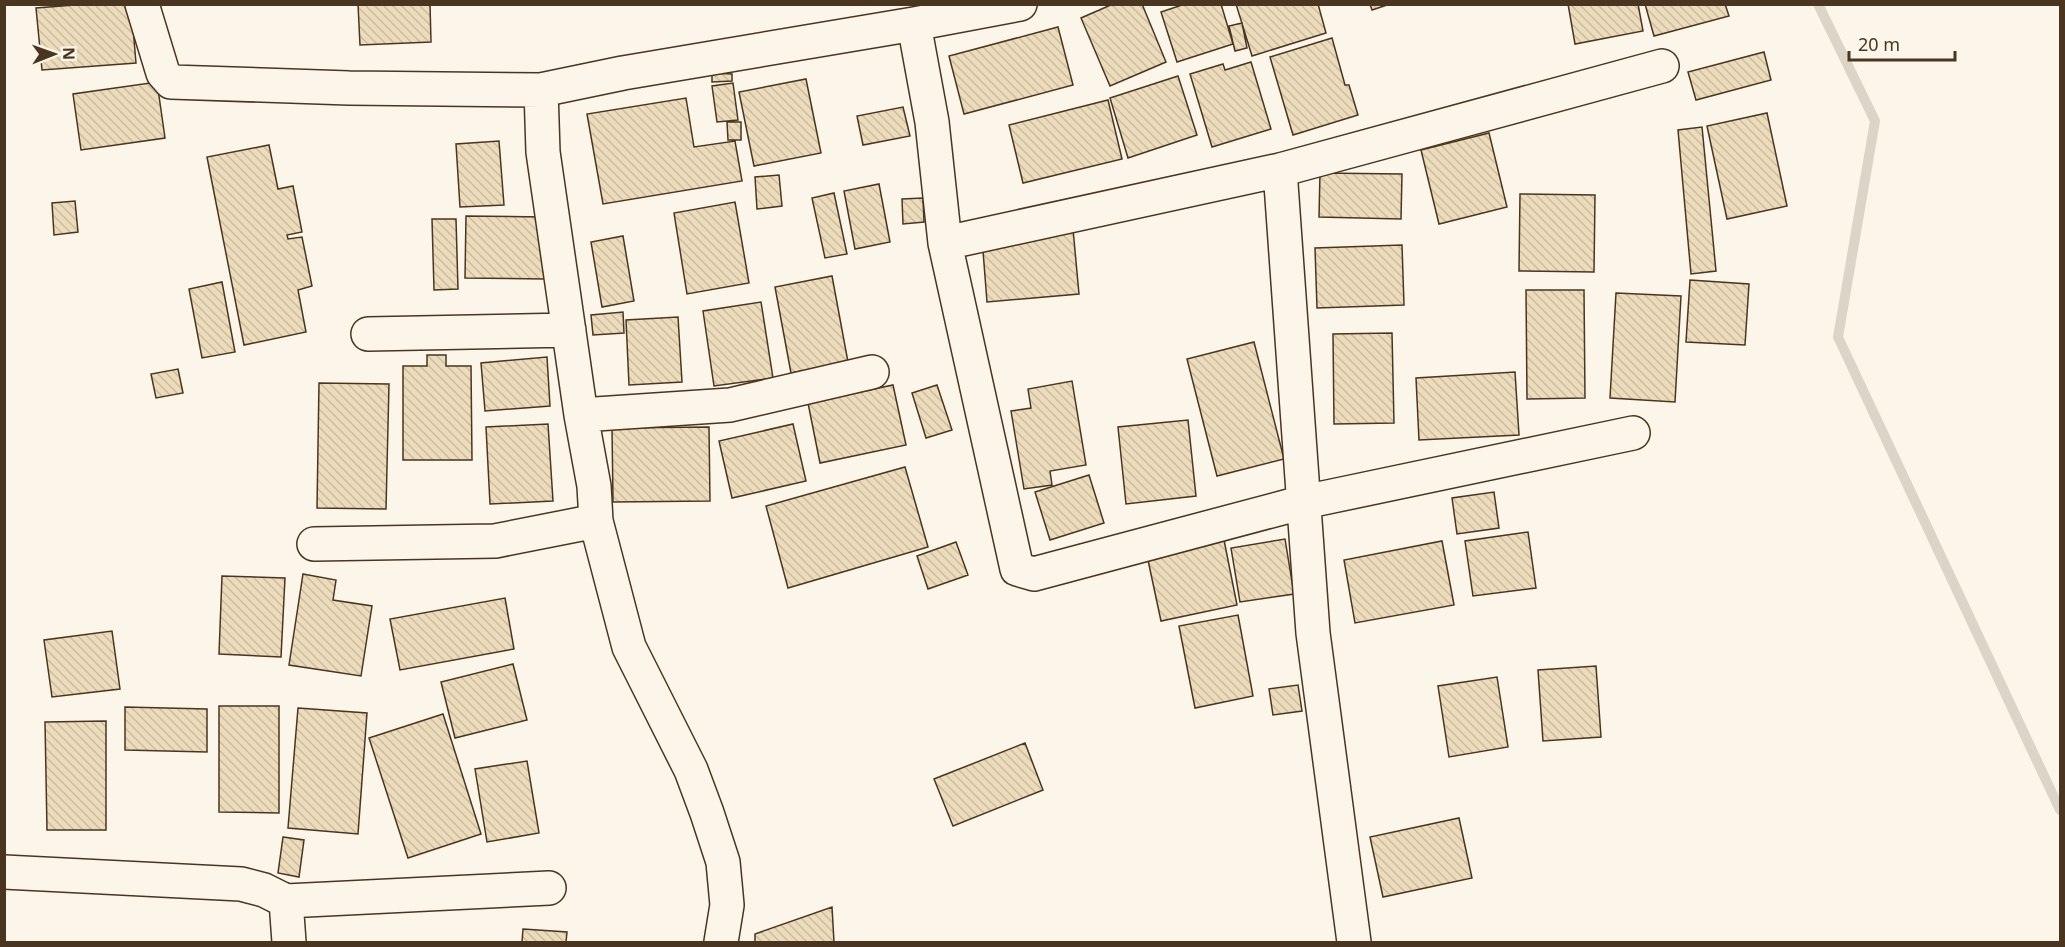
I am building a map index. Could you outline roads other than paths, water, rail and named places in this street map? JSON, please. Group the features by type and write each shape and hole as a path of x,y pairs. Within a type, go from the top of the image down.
{"street":[{"path":"142,4 163,73 171,82 349,88 541,90 623,73 1016,5"},
{"path":"914,24 932,122 945,243 1017,569 1034,574 1304,502 1633,433"},
{"path":"945,243 1280,170 1662,66"},
{"path":"541,90 543,152 581,416 594,486 596,521 629,647 691,770 708,813 723,862 728,905 721,942"},
{"path":"1280,170 1313,633 1354,942"},
{"path":"368,334 569,330"},
{"path":"581,416 730,405 872,372"},
{"path":"314,544 495,541 596,521"},
{"path":"4,872 241,884 264,890 286,901 549,888"},
{"path":"286,901 289,942"}],"waterway":[{"path":"1818,4 1875,121 1838,337 2060,810"}]}
